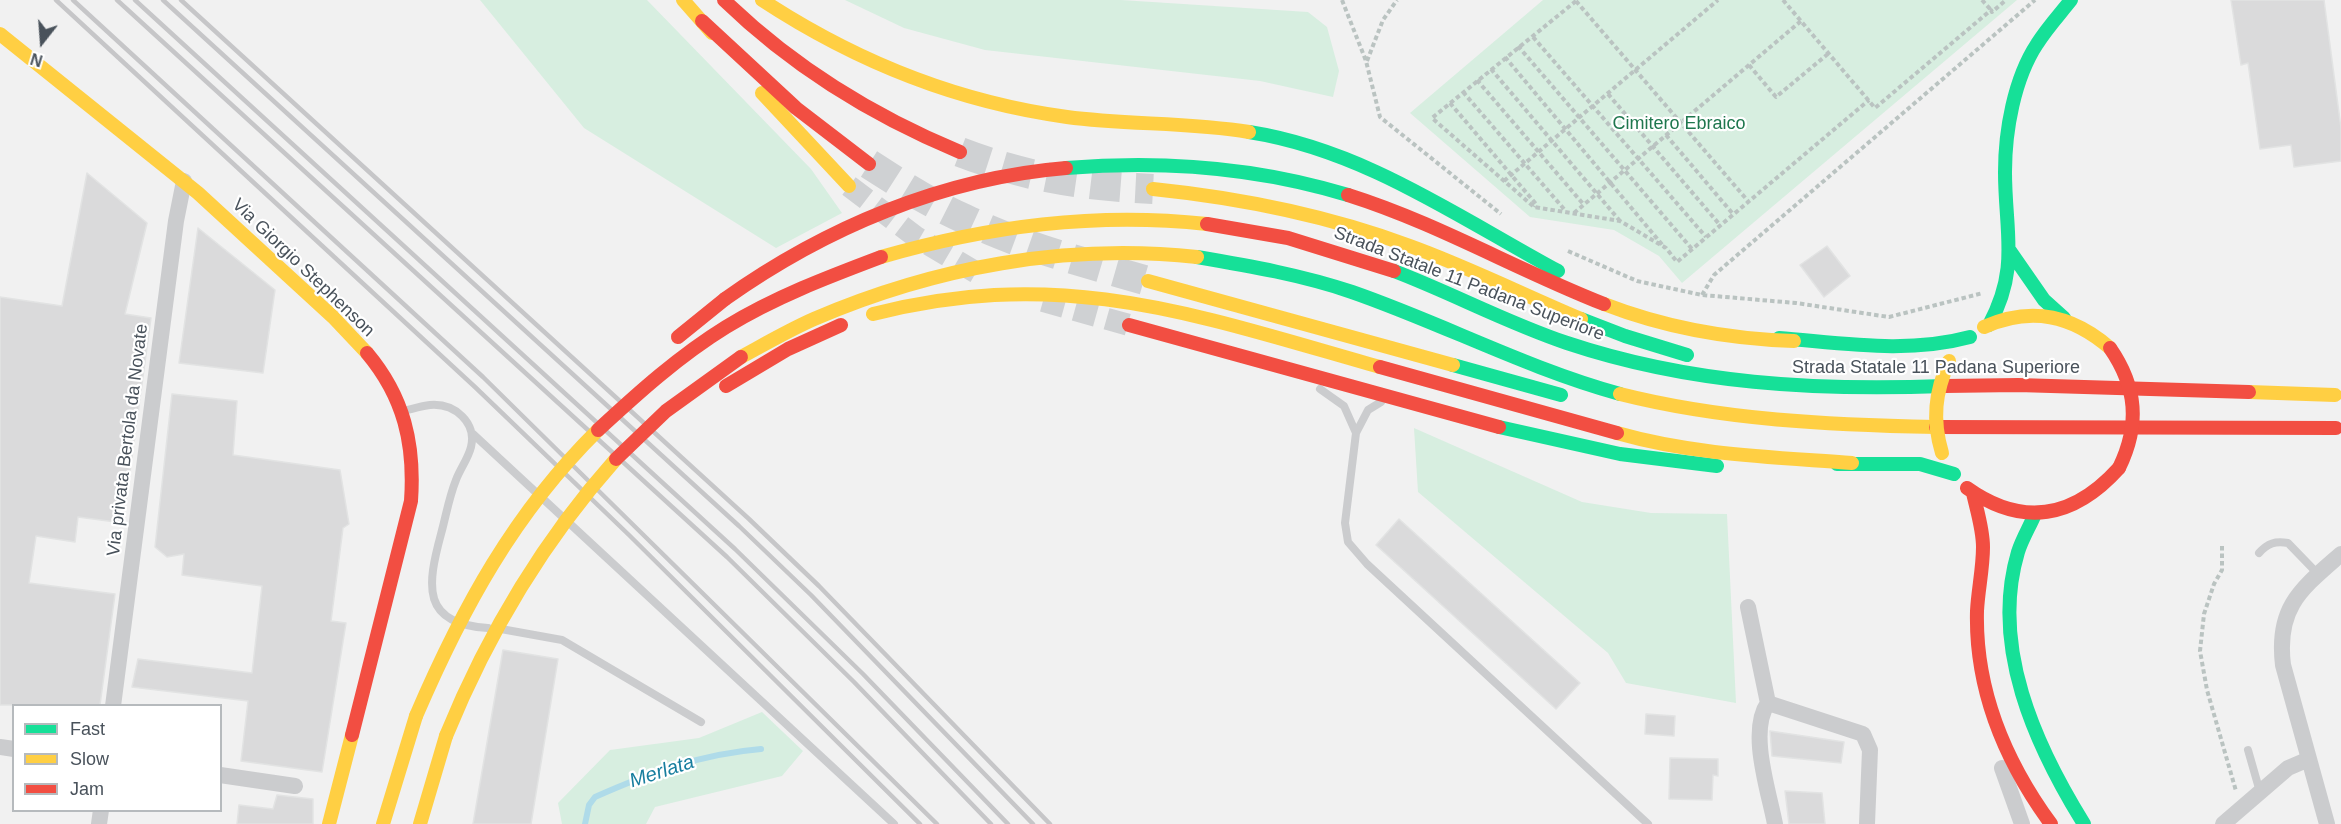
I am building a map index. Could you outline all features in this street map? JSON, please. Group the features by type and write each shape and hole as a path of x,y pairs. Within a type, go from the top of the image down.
{"main road":[{"path":"683,0 750,81 849,186"},
{"path":"724,0 776,46 818,77 888,118 932,141 960,152"},
{"path":"762,0 816,33 860,56 905,75 988,102 1068,116 1227,129 1293,141 1329,151 1407,185 1537,260 1604,291 1690,320 1794,341"},
{"path":"1989,325 2000,305 2008,277 2010,251 2005,204 2006,146 2017,89 2036,45 2072,0"},
{"path":"702,21 802,114 869,164"},
{"name":"Via Giorgio Stephenson","path":"0,34 184,181 342,326 378,368 403,411 411,449 413,479 411,501 329,824"},
{"path":"664,349 725,299 761,274 836,231 935,194 1026,172 1143,162 1242,169 1306,182 1396,210 1576,291 1651,320 1720,336 1903,348 1941,345 1970,336 1989,325 2024,314 2064,318"},
{"path":"1153,189 1242,199 1356,227 1449,261 1588,323 1700,358"},
{"name":"Strada Statale 11 Padana Superiore","path":"383,824 405,748 440,657 480,581 556,474 625,402 691,349 792,289 881,256 949,237 1062,219 1139,218 1215,224 1284,237 1345,254 1564,342 1595,352 1693,375 1760,384 1833,388 2016,385 2336,395"},
{"path":"1970,336 1949,361 1940,380 1934,406 1936,432 1942,453 1954,474 1972,493 2003,509 2035,514 2055,512 2080,503 2102,488 2119,468 2133,435 2135,406 2127,375 2110,348 2088,329 2064,318 2044,300 2010,251"},
{"path":"420,824 446,736 475,663 526,574 588,490 656,419 707,380 768,342 820,315 920,279 998,262 1067,253 1138,252 1230,261 1282,272 1348,291 1540,369 1635,398 1703,412 1887,427"},
{"path":"1148,281 1578,400"},
{"path":"717,393 788,349 855,320 920,302 980,293 1047,291 1137,302 1652,443 1713,453 1852,463"},
{"path":"1129,325 1400,402 1628,458 1726,466 1920,464 1954,474"},
{"path":"1754,367 2016,385"},
{"path":"1727,428 1775,430 1887,427 2336,429"},
{"path":"534,502 569,440"},
{"path":"561,524 610,489"},
{"path":"1972,493 1983,547 1977,618 1978,658 1986,696 1997,733 2011,765 2030,797 2051,824"},
{"path":"2035,514 2019,543 2013,578 2012,631 2016,662 2036,738 2049,768 2084,824"}],"street":[{"name":"Via privata Bertola da Novate","path":"113,704 176,220 184,181"},
{"path":"2327,824 2283,665 2280,642 2284,620 2293,600 2341,554"},
{"path":"1748,607 1768,703 1761,717 1759,743 1775,824"},
{"path":"1986,696 1999,759 2022,824"},
{"path":"1768,703 1863,734 1870,750 1867,824"},
{"path":"2223,824 2294,764 2309,759"},
{"path":"222,775 295,786"}],"lane":[{"path":"1234,354 1337,398 1344,406 1356,433"},
{"path":"1400,402 1376,403 1368,410 1356,433 1345,523 1348,542 1367,564 1648,824"},
{"path":"403,411 431,405 442,406 463,416 471,425 473,434 467,459 455,482 435,556 431,583 433,601 437,609 451,621 472,627 527,632 562,640 701,722"},
{"path":"473,434 894,824"},
{"path":"2259,553 2266,545 2277,542 2288,543 2318,574"},
{"path":"2248,750 2260,792"}],"path":[{"path":"1342,0 1366,61 1380,117 1503,215"},
{"path":"1366,61 1383,20 1397,0"},
{"path":"1708,0 1713,5"},
{"path":"1504,182 1718,0"},
{"path":"1783,0 1875,108 1991,10 1992,12 2006,0"},
{"path":"1982,0 1991,10"},
{"path":"1702,295 1714,275 2035,0"},
{"path":"1620,221 1534,207 1432,118 1576,1 1748,201"},
{"path":"1574,214 1801,21"},
{"path":"1533,37 1706,237"},
{"path":"1518,46 1692,249"},
{"path":"1749,65 1776,97 1829,53"},
{"path":"1505,57 1677,262 1869,100"},
{"path":"1491,69 1620,221 1666,248"},
{"path":"1477,80 1584,205"},
{"path":"1464,92 1564,212"},
{"path":"1608,94 1720,225"},
{"path":"1450,103 1536,204 1534,207"},
{"path":"1666,135 1733,214"},
{"path":"1561,248 1637,281 1702,295 1796,303 1888,317 1970,299 1986,292 2008,277"},
{"path":"2222,546 2222,570 2214,584 2204,614 2200,651 2207,690 2237,796"}],"green space":[{"path":"480,0 647,0 811,169 842,213 776,248 584,128"},
{"path":"845,0 1121,0 1308,12 1327,27 1339,71 1333,97 1260,81 985,50 904,28"},
{"name":"Cimitero Ebraico","path":"1543,0 2017,0 1682,283 1659,256 1614,230 1530,217 1410,113"},
{"path":"1414,428 1582,502 1651,513 1727,514 1736,703 1626,683 1608,653 1418,492"},
{"path":"762,712 803,751 782,776 655,807 646,824 562,824 558,803 610,750 699,738"}],"building":[{"path":"2231,0 2324,0 2341,128 2341,161 2294,167 2291,145 2260,149 2248,63 2241,65"},
{"path":"87,173 147,223 125,314 151,318 123,523 78,517 75,542 36,536 29,583 115,594 100,704 0,705 0,297 62,306"},
{"path":"198,228 275,290 263,373 179,363"},
{"path":"1827,246 1850,276 1824,297 1800,265"},
{"path":"172,394 237,401 233,455 340,470 349,524 343,528 331,621 346,623 322,772 241,761 248,701 132,687 138,659 252,673 262,586 182,575 184,554 167,557 155,547"},
{"path":"1399,519 1580,683 1556,709 1376,545"},
{"path":"503,650 558,659 531,824 473,824"},
{"path":"1646,714 1675,716 1674,736 1645,734"},
{"path":"1770,731 1844,742 1841,763 1772,756"},
{"path":"1670,758 1718,759 1718,776 1713,775 1712,800 1669,799"},
{"path":"1785,791 1822,793 1825,824 1789,824"},
{"path":"277,795 313,799 313,824 237,824 239,805 273,809"}],"waterway":[{"name":"Merlata","path":"585,824 589,805 595,797 615,788 696,760 761,749"}],"tunnel":[{"path":"960,152 1008,168 1055,179 1153,189"},
{"path":"869,164 928,200 987,229 1055,254 1148,281"},
{"path":"849,186 916,237 977,273"},
{"path":"1043,301 1129,325"}],"railway":[{"path":"56,0 475,387 629,535 920,824"},
{"path":"73,0 483,377 937,824"},
{"path":"117,0 727,557 854,682 991,824"},
{"path":"135,0 735,549 863,674 1008,824"},
{"path":"163,0 739,526 811,595 1033,824"},
{"path":"181,0 749,519 819,586 1050,824"}],"traffic: fast":[{"path":"1989,325 1999,305 2008,267 2005,156 2012,106 2029,58 2045,32 2071,0"},
{"path":"1249,132 1291,141 1371,170 1447,208 1558,271"},
{"path":"1066,168 1137,165 1208,168 1278,178 1348,195"},
{"path":"2010,251 2044,300 2064,318"},
{"path":"1197,257 1295,276 1352,292 1551,372 1620,394"},
{"path":"1394,271 1545,335 1613,357 1660,368 1754,382 1801,385 1945,386"},
{"path":"1581,319 1625,336 1687,355"},
{"path":"1779,338 1899,346 1923,345 1970,337"},
{"path":"1453,365 1561,395"},
{"path":"1499,427 1620,454 1717,466"},
{"path":"1837,464 1920,464 1954,474"},
{"path":"2035,514 2018,552 2011,587 2010,623 2014,659 2022,694 2034,728 2049,761 2084,824"}],"traffic: slow":[{"path":"683,0 712,33"},
{"path":"762,0 797,22 870,60 908,76 986,101 1067,117 1249,132"},
{"path":"0,34 198,193 333,317 367,353"},
{"path":"762,93 849,186"},
{"path":"1153,189 1251,203 1347,225 1432,254 1581,319"},
{"path":"881,257 962,237 1043,224 1124,220 1207,224"},
{"path":"741,357 805,323 860,301 906,285 954,273 1002,263 1099,253 1197,257"},
{"path":"1148,281 1453,365"},
{"path":"873,314 942,300 1007,294 1070,296 1130,303 1190,315 1380,367"},
{"path":"1604,304 1651,320 1697,331 1745,338 1794,341"},
{"path":"1984,327 2018,317 2050,317 2081,328 2110,348"},
{"path":"1942,453 1936,418 1938,395 1949,361"},
{"path":"2249,392 2335,395"},
{"path":"1620,394 1698,410 1777,420 1936,427"},
{"path":"416,716 452,638 493,564 541,495 598,430"},
{"path":"1617,433 1704,451 1852,463"},
{"path":"446,736 480,661 519,590 564,523 616,459"},
{"path":"383,824 416,716"},
{"path":"329,824 352,735"},
{"path":"420,824 446,736"}],"traffic: jam":[{"path":"724,0 777,47 834,87 895,122 960,152"},
{"path":"702,21 796,108 869,164"},
{"path":"725,299 763,273 803,250 887,211 930,195 975,183 1066,168"},
{"path":"1348,195 1413,219 1604,304"},
{"path":"1207,224 1288,238 1394,271"},
{"path":"598,430 675,363 726,327 783,297 881,257"},
{"path":"678,337 725,299"},
{"path":"726,386 788,349 841,325"},
{"path":"1129,325 1499,427"},
{"path":"2110,348 2126,377 2132,406 2130,437 2119,468"},
{"path":"352,735 411,501 412,480 409,441 398,404 380,370 367,353"},
{"path":"616,459 666,411 741,357"},
{"path":"1380,367 1617,433"},
{"path":"1945,386 2018,385 2249,392"},
{"path":"1936,427 2336,428"},
{"path":"1967,488 1988,501 2008,509 2047,512 2066,507 2084,498 2102,485 2119,468"},
{"path":"1973,493 1983,540 1977,611 1981,669 1987,696 2007,750 2051,824"}]}
